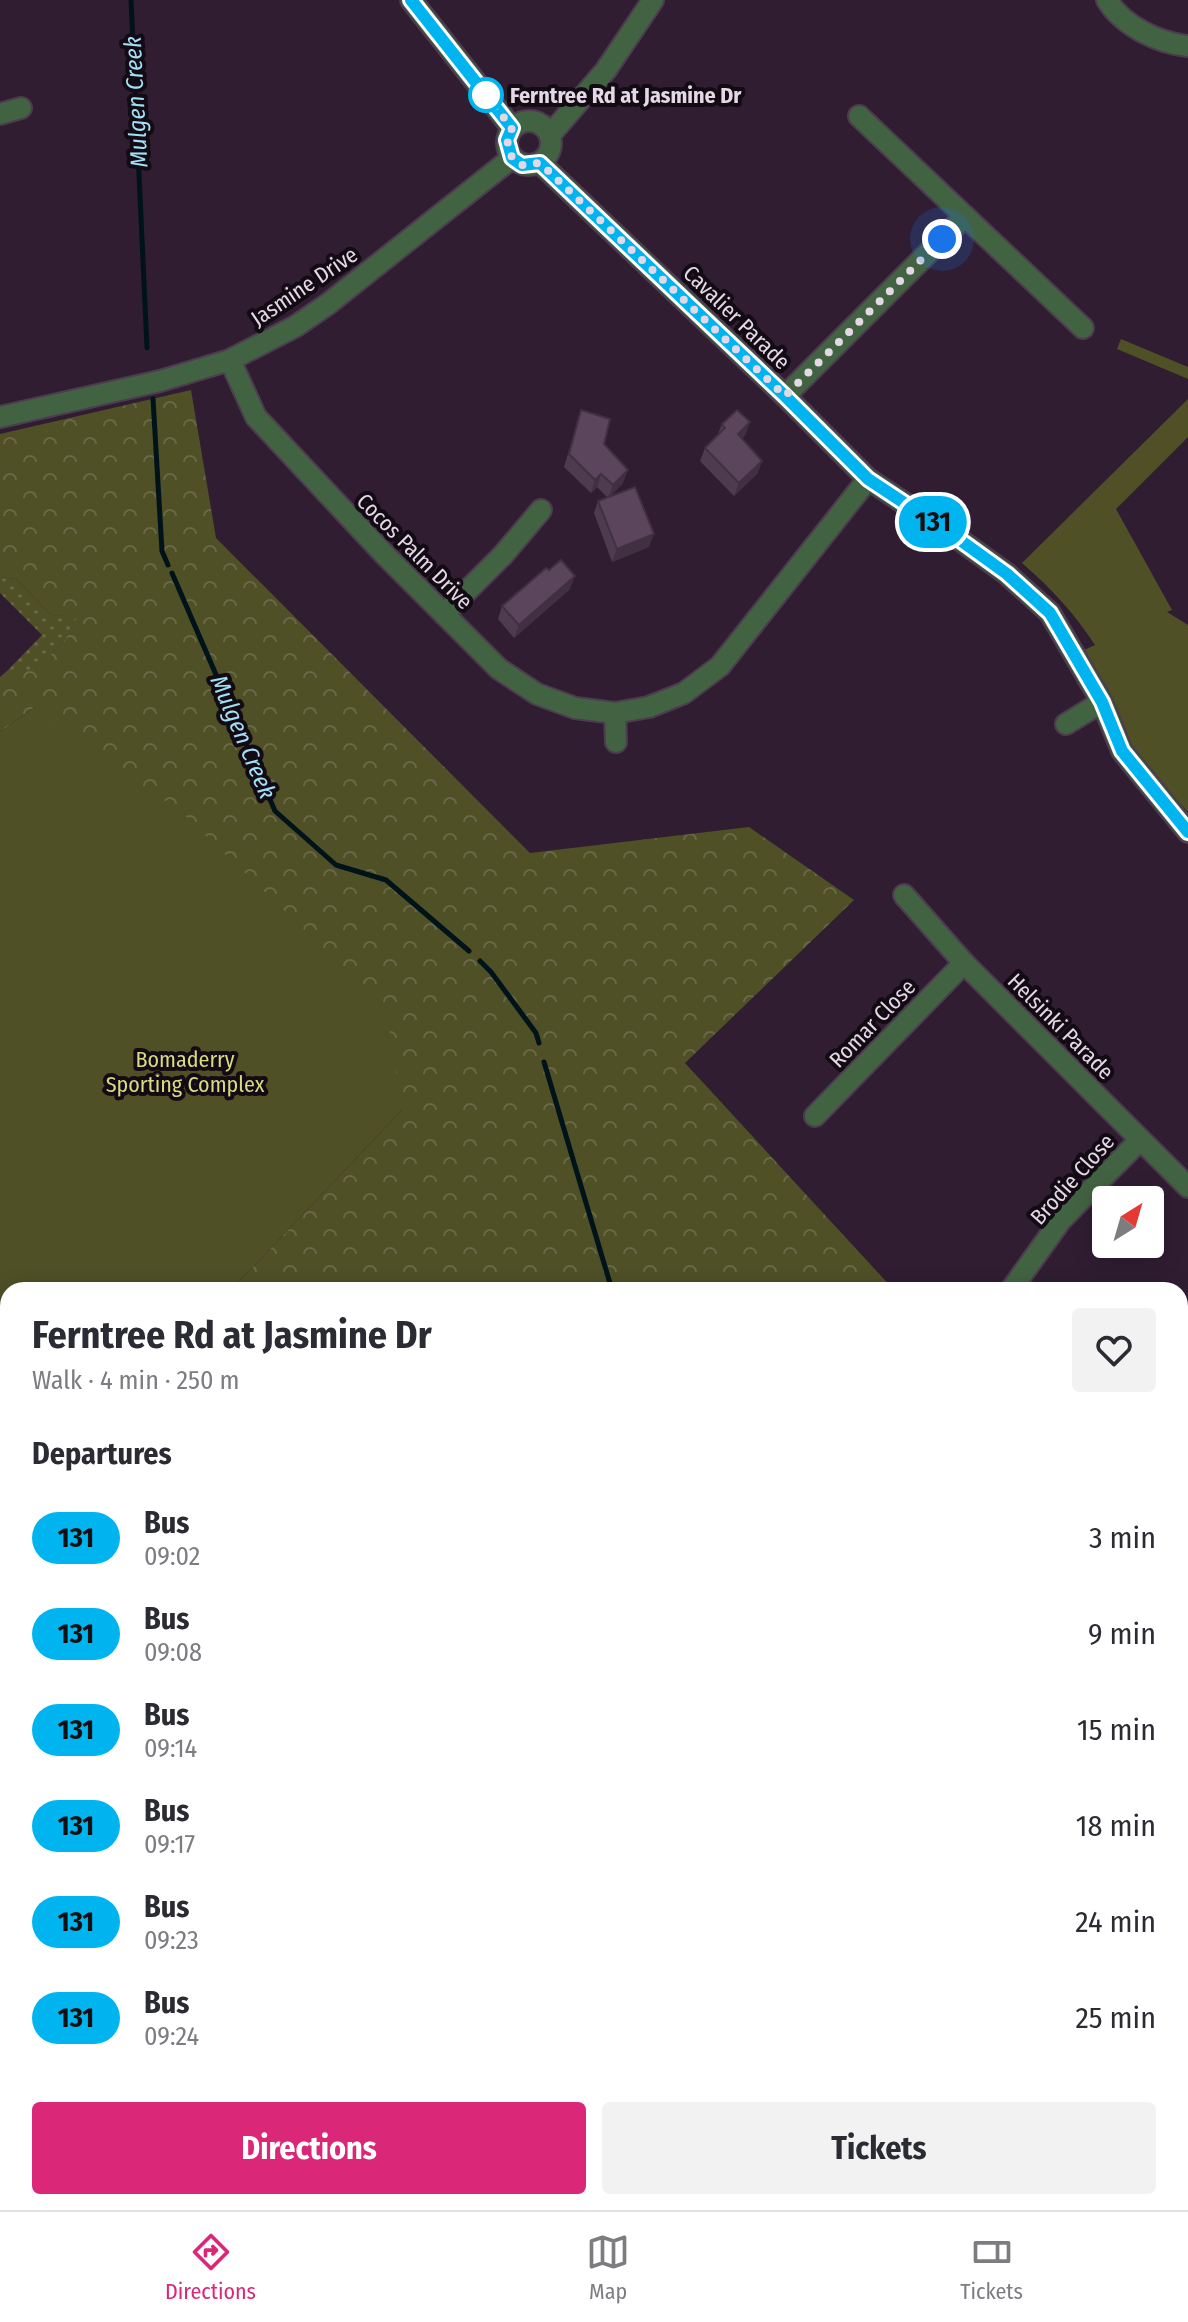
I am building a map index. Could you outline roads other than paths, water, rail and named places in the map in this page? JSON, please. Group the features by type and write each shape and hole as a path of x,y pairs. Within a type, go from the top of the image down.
{"street":[{"path":"411,0 512,128"},
{"path":"550,135 533,121 518,123 508,134 507,147 512,158 522,165 540,163 550,151 550,135 606,70 653,0"},
{"path":"1107,0 1112,8 1143,32 1175,45 1188,46"},
{"path":"0,114 21,108"},
{"path":"859,116 1083,328"},
{"name":"Jasmine Drive","path":"0,417 145,385 230,360 296,326 328,304 512,158"},
{"name":"Cavalier Parade","path":"540,163 868,479 1007,574 1050,613 1102,702 1122,751 1188,832"},
{"path":"785,396 965,216"},
{"name":"Cocos Palm Drive","path":"230,360 256,417 374,544 499,669 537,694 575,708 615,713 649,707 684,693 720,666 868,479"},
{"path":"444,614 503,555 541,510"},
{"path":"1066,724 1102,702"},
{"path":"615,713 616,742"},
{"name":"Helsinki Parade","path":"904,895 964,963 1188,1187"},
{"name":"Romar Close","path":"815,1116 964,963"},
{"name":"Brodie Close","path":"1017,1282 1061,1220 1140,1140"}],"waterway":[{"name":"Mulgen Creek","path":"131,0 147,348"},
{"name":"Mulgen Creek","path":"153,399 162,551 168,565"},
{"name":"Mulgen Creek","path":"172,573 275,811 336,865 386,880 469,951"},
{"name":"Mulgen Creek","path":"480,961 536,1033 539,1043"},
{"name":"Mulgen Creek","path":"544,1062 610,1282"}],"place":[{"name":"Ferntree Rd at Jasmine Dr","path":"486,95"}],"park label":[{"name":"Bomaderry Sporting Complex","path":"185,1072"}]}
